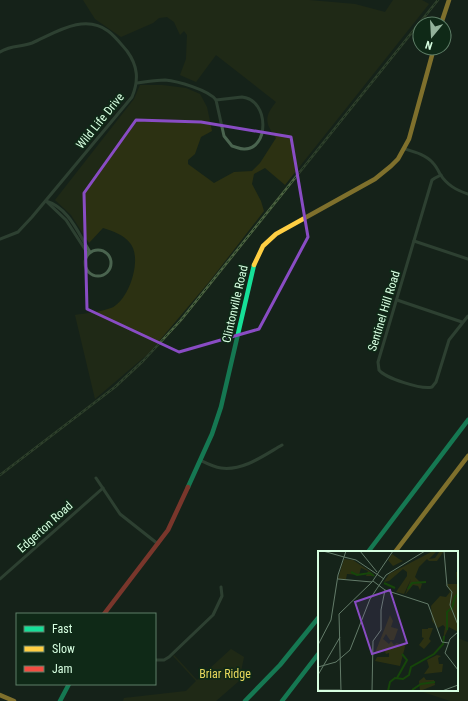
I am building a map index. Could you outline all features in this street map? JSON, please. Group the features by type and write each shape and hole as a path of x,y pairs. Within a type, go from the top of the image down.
{"main road":[{"path":"444,16 449,0"},
{"name":"Clintonville Road","path":"105,613 158,544 172,521 200,460 219,415 254,266 261,247 278,231 320,211 378,178 396,162 405,149 411,132 432,56"},
{"path":"369,551 468,420"},
{"path":"396,551 468,456"},
{"path":"244,701 280,665 318,618"},
{"path":"282,701 318,654"},
{"path":"60,701 68,685"},
{"path":"0,695 14,701"}],"street":[{"path":"0,52 10,47 31,43 69,26 82,24 97,26 108,31 128,53 137,71 137,83 165,80 188,85 213,95 216,100 224,136 232,146 245,149 254,146 259,139 263,128 261,114 256,104 248,98 216,100"},
{"name":"Wild Life Drive","path":"0,239 13,234 22,228 132,97 137,83"},
{"path":"405,149 428,158 434,164 448,185 468,194"},
{"name":"Sentinel Hill Road","path":"441,175 432,180 378,366 379,370 382,374 423,388 430,388 434,386 449,340 468,316"},
{"path":"46,200 69,217 78,236"},
{"path":"46,200 66,220 89,253"},
{"path":"66,220 69,217"},
{"path":"414,241 468,259"},
{"path":"97,249 102,250 109,255 111,259 111,267 106,274 97,276 89,273 85,266 85,261 89,253 97,249"},
{"path":"397,300 462,322"},
{"path":"200,460 219,468 240,466 252,462 282,444"},
{"path":"96,478 120,514 158,544"},
{"name":"Edgerton Road","path":"0,579 103,488"},
{"path":"156,660 164,660 169,657 213,615 222,596 221,587"}],"highlighted area":[{"path":"136,120 201,122 291,137 308,237 259,329 179,352 87,309 84,193"}],"green space":[{"path":"83,0 309,0 355,4 385,12 393,0 422,0 429,4 419,16 412,16 412,25 285,185 265,168 254,174 252,184 261,201 264,211 209,282 149,353 95,399 75,315 111,308 118,304 128,288 132,278 135,258 134,250 125,238 103,228 89,243 71,215 55,200 134,99 140,85 162,85 186,88 200,94 207,107 212,131 201,137 195,154 188,160 188,164 214,183 234,172 252,171 260,163 276,138 267,120 269,112 276,102 216,55 196,82 180,75 186,59 187,35 184,31 180,35 174,22 167,17 159,18 153,23 121,37 95,19"},
{"path":"458,638 468,642 468,701 450,701 420,691 458,691"},
{"name":"Briar Ridge","path":"231,649 244,657 239,681 216,701 123,701 124,698 186,691 196,681 173,656 174,655 197,680"}],"railway":[{"path":"0,475 115,387 143,361 181,320 438,0"}],"traffic: fast":[{"path":"188,487 212,434 221,407 254,265"},
{"path":"369,551 468,420"},
{"path":"245,701 280,665 318,618"},
{"path":"282,701 318,654"},
{"path":"60,701 68,685"}],"traffic: slow":[{"path":"444,16 449,0"},
{"path":"254,265 263,246 276,234 375,179 398,159 409,139 432,56"},
{"path":"396,551 468,456"},
{"path":"0,695 14,701"}],"traffic: jam":[{"path":"105,613 168,530 188,487"}]}
